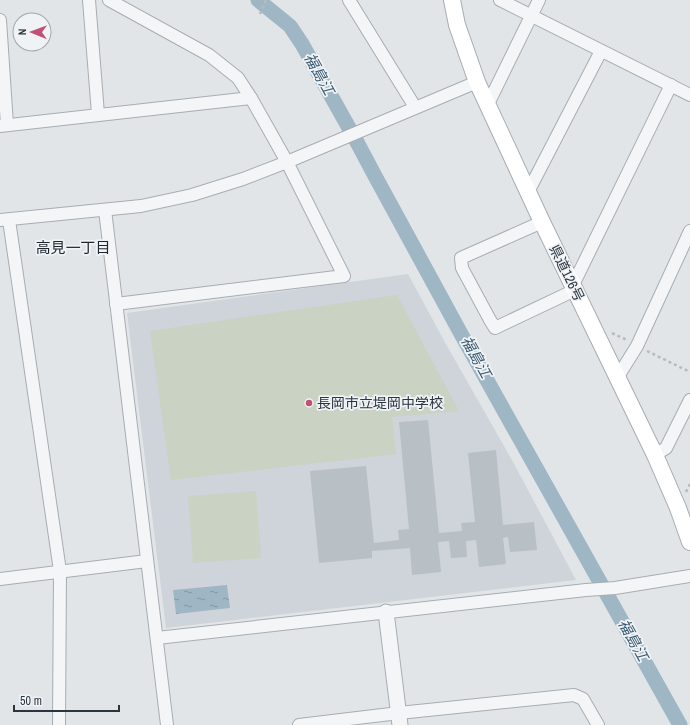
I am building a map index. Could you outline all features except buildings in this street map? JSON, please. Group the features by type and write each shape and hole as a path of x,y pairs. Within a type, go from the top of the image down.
{"main road":[{"name":"県道126号","path":"452,0 457,25 477,82 542,222 655,455 678,508 690,542"}],"street":[{"path":"89,0 98,114"},
{"path":"109,0 209,55 238,78 287,162 344,276 116,304"},
{"path":"349,0 414,107"},
{"path":"500,0 690,95"},
{"path":"488,104 539,0"},
{"path":"0,20 4,126 98,114 251,98"},
{"path":"528,192 601,51"},
{"path":"59,725 60,571 5,220 141,206 192,195 243,180 414,107 477,82"},
{"path":"542,222 461,258 462,268 495,328 574,287 671,85"},
{"path":"105,210 167,725"},
{"path":"617,378 637,346 690,231"},
{"path":"655,455 666,448 690,400"},
{"path":"0,579 147,562"},
{"path":"157,638 615,588 690,576"},
{"path":"386,612 400,719"},
{"path":"299,725 400,719 574,695 583,699 598,725"}],"path":[{"path":"260,14 266,0"}],"shaded area":[{"name":"長岡市立堤岡中学校","path":"408,274 512,460 576,580 166,628 127,313"}],"green space":[{"path":"397,295 459,411 392,417 396,454 171,480 150,331"},
{"path":"256,491 261,558 193,563 188,496"}],"water":[{"path":"227,585 230,608 176,614 173,590"}],"waterway":[{"name":"福島江","path":"258,0 290,26 302,44 460,332 680,725"}],"place":[{"name":"長岡市立堤岡中学校","path":"309,403"}],"district":[{"name":"高見一丁目","path":"73,248"}]}
